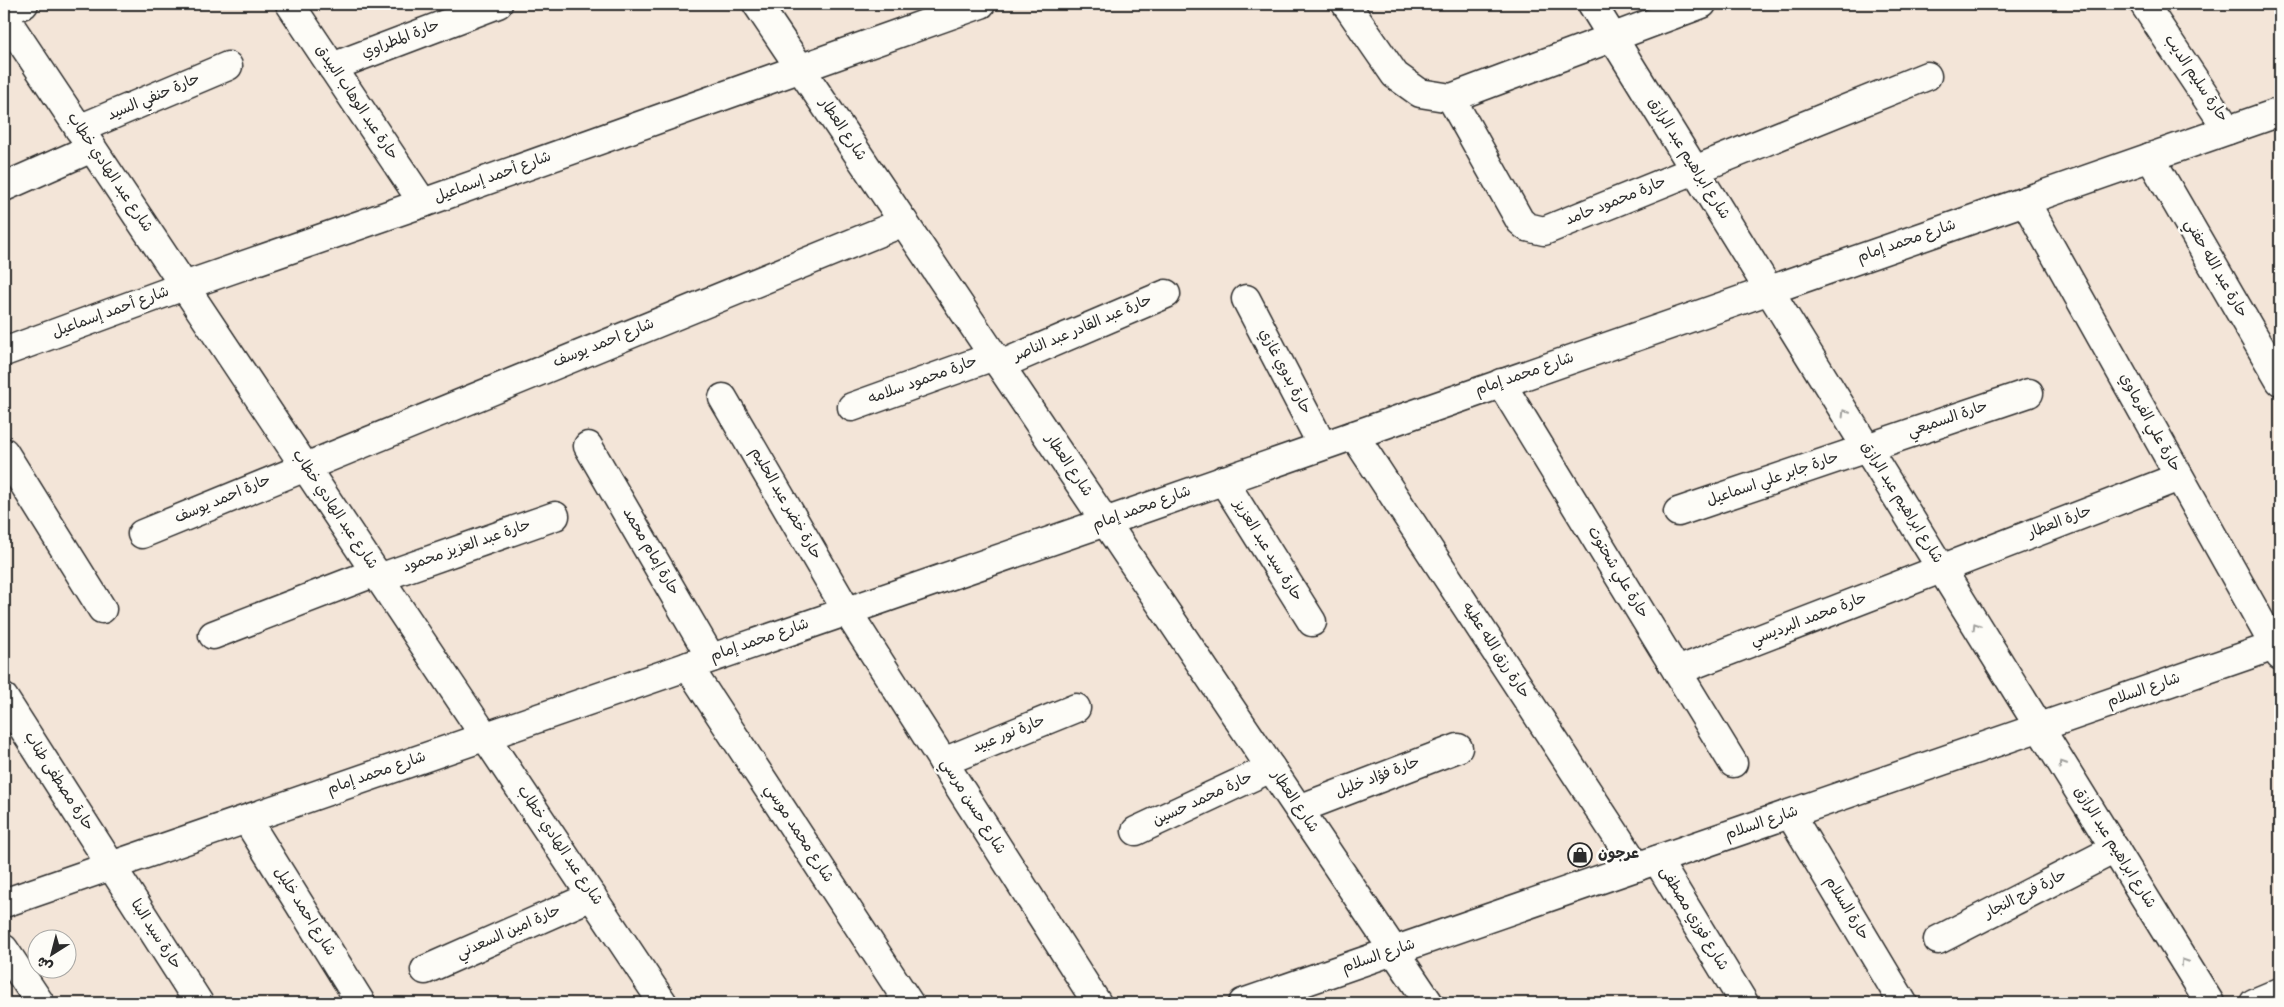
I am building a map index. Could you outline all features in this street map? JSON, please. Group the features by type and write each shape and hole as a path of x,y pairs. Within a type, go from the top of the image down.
{"street":[{"path":"4,11 24,4"},
{"name":"حارة عبد الوهاب البيدق","path":"290,4 423,203"},
{"name":"حارة المطراوي","path":"332,67 498,4"},
{"name":"شارع العطار","path":"757,4 1429,1003"},
{"name":"شارع أحمد إسماعيل","path":"4,352 184,286 981,4"},
{"path":"1346,4 1395,75 1420,93 1450,98 1702,4"},
{"name":"شارع ابراهيم عبد الرازق","path":"1592,4 2210,1003"},
{"name":"حارة سليم الديب","path":"2144,4 2228,130"},
{"name":"شارع عبد الهادي خطاب","path":"4,16 663,1003"},
{"name":"حارة حنفي السيد","path":"4,187 86,139 228,66"},
{"name":"حارة محمود حامد","path":"1450,98 1520,221 1535,230 1544,232 1927,76"},
{"name":"شارع محمد إمام","path":"4,903 1105,522 2228,130 2277,119"},
{"name":"حارة عبد الله حفني","path":"2150,157 2280,381"},
{"name":"حارة علي الفرماوي","path":"2025,201 2179,477 2278,649"},
{"name":"شارع احمد يوسف","path":"305,466 904,222"},
{"name":"حارة عبد القادر عبد الناصر","path":"997,360 1166,294"},
{"name":"حارة بدوي غازي","path":"1246,299 1322,445"},
{"name":"حارة محمود سلامه","path":"852,407 997,360"},
{"name":"حارة علي شحتوت","path":"1501,383 1733,763"},
{"name":"حارة السميعي","path":"1867,448 2029,393"},
{"name":"حارة خضر عبد الحليم","path":"723,398 847,611"},
{"name":"حارة رزق الله عطيه","path":"1354,435 1647,863"},
{"name":"حارة إمام محمد","path":"588,446 700,662"},
{"name":"حارة جابر علي اسماعيل","path":"1678,512 1867,448"},
{"path":"4,452 102,609"},
{"name":"حارة احمد يوسف","path":"142,534 305,466"},
{"name":"حارة العطار","path":"1941,569 2179,477"},
{"name":"حارة سيد عبد العزيز","path":"1223,480 1312,622"},
{"name":"حارة عبد العزيز محمود","path":"213,635 378,575 555,516"},
{"name":"حارة محمد البرديسي","path":"1677,671 1941,569"},
{"name":"شارع حسن مرسي","path":"847,611 1097,1003"},
{"name":"شارع السلام","path":"1243,1003 1293,995 1395,952 1647,863 2040,728 2278,649"},
{"name":"شارع محمد موسي","path":"700,662 908,1003"},
{"name":"حارة مصطفى طناب","path":"4,698 112,867"},
{"name":"حارة نور عبيد","path":"943,762 1076,708"},
{"name":"حارة فؤاد خليل","path":"1299,809 1458,748"},
{"name":"حارة محمد حسين","path":"1136,831 1271,768"},
{"name":"حارة السلام","path":"1790,814 1903,1003"},
{"name":"شارع احمد خليل","path":"247,820 361,1003"},
{"name":"حارة فرج النجار","path":"1938,940 2115,849"},
{"name":"شارع فوزي مصطفى","path":"1647,863 1744,1003"},
{"name":"حارة سيد البنا","path":"112,867 199,1003"},
{"name":"حارة امين السعدني","path":"425,970 592,896"},
{"path":"4,949 40,1003"},
{"path":"2254,1003 2280,992"}],"place":[{"name":"عرجون","path":"1580,855"}]}
